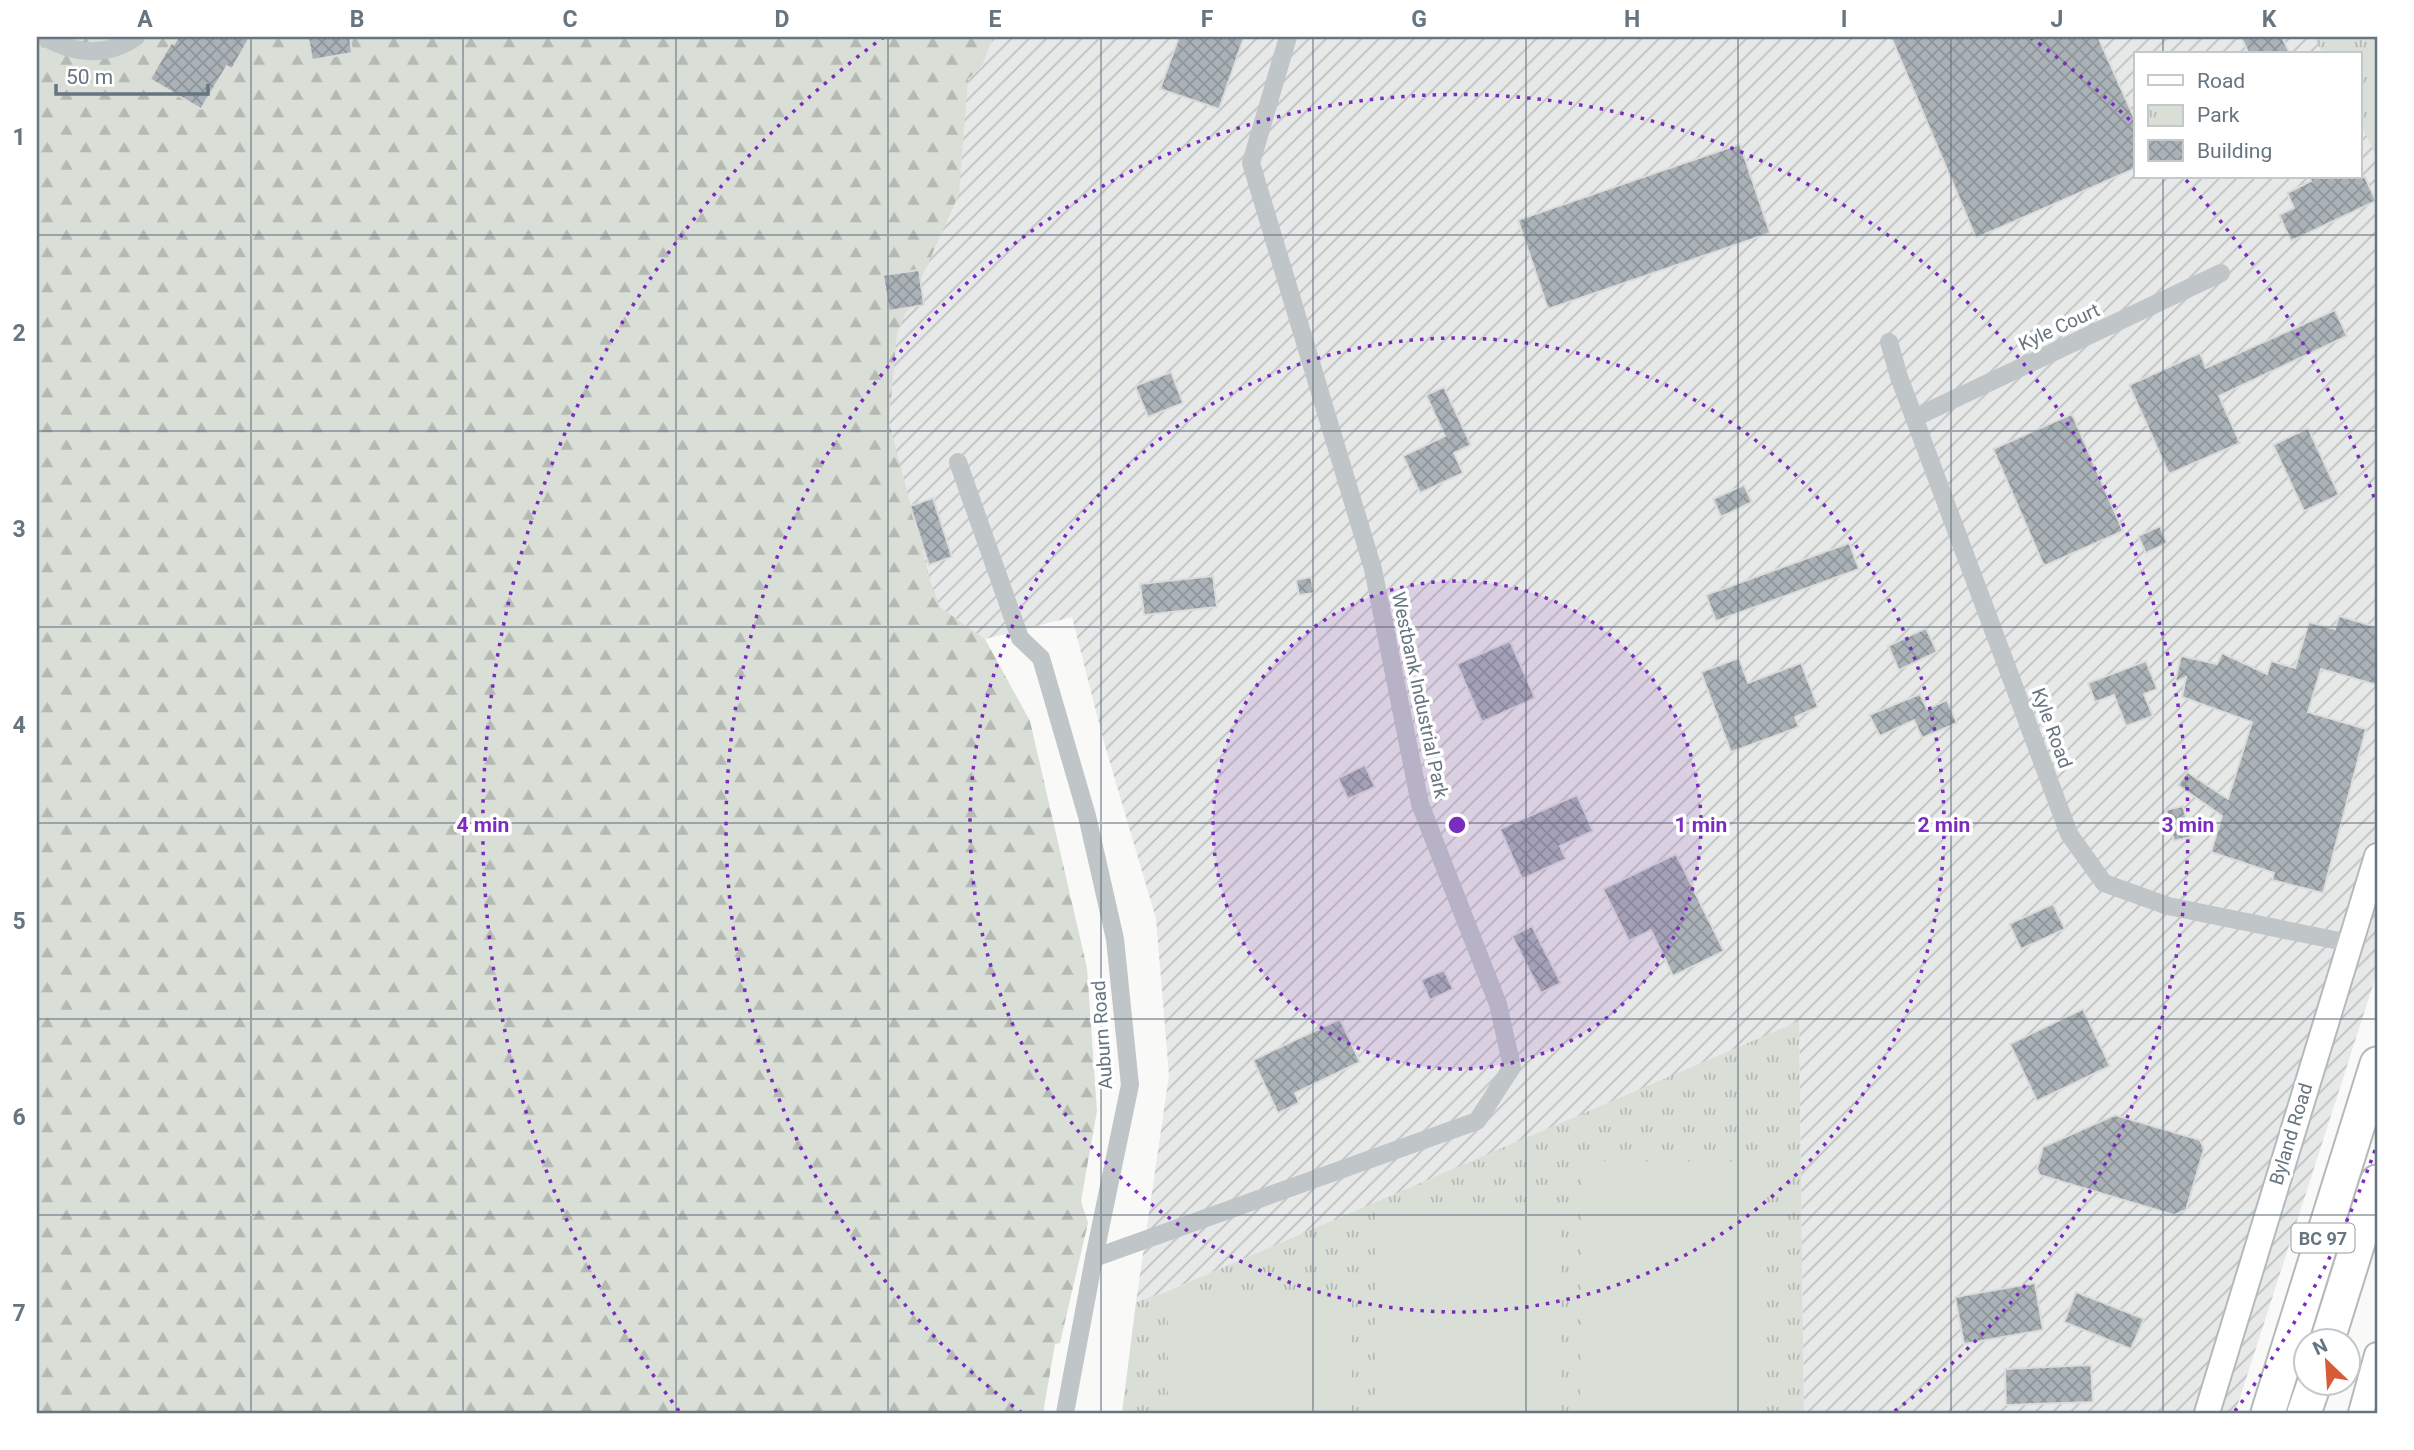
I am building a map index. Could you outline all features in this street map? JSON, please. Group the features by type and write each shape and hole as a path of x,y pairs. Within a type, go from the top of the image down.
{"highway":[{"name":"BC 97","path":"2268,1413 2377,1063"},
{"name":"BC 97","path":"2331,1328 2377,1182"}],"street":[{"path":"44,37 62,46 88,52 121,47 136,37"},
{"name":"Westbank Industrial Park","path":"1094,1258 1477,1121 1512,1067 1498,1004 1420,804 1373,569 1251,163 1288,37"},
{"name":"Kyle Court","path":"1914,418 2221,273"},
{"name":"Kyle Road","path":"1889,342 1899,377 2069,834 2104,883 2168,906 2349,943"},
{"name":"Auburn Road","path":"958,462 1020,638 1041,658 1087,816 1115,939 1130,1085 1065,1413"},
{"name":"Byland Road","path":"2207,1413 2377,856"},
{"path":"2361,1413 2377,1355"}],"shaded area":[{"path":"993,37 2377,37 2377,973 2235,1413 1804,1413 1799,1022 1168,1291 1136,1302 1169,1075 1156,919 1103,739 1072,617 985,639 882,566 830,197 982,67"}],"green space":[{"path":"37,37 993,37 982,67 968,79 959,194 897,333 889,422 930,580 940,607 985,639 1030,721 1087,968 1097,1111 1081,1201 1088,1223 1060,1343 1055,1344 1043,1413 37,1413"},
{"path":"2314,37 2377,37 2377,157 2362,127 2362,52 2322,52"},
{"path":"1799,1021 1804,1413 1122,1413 1136,1302 1168,1291"},
{"path":"1582,1161 1767,1162 1765,1413 1580,1413"},
{"path":"1560,1209 1561,1413 1376,1413 1376,1210"},
{"path":"1352,1290 1352,1413 1168,1413 1168,1291"}],"building":[{"path":"178,37 250,37 232,69 227,66 201,109 150,79 171,43 174,44"},
{"path":"308,37 350,37 352,53 312,60"},
{"path":"1179,37 1244,37 1219,109 1160,89"},
{"path":"1891,37 2098,37 2134,118 2134,169 1976,238"},
{"path":"2241,37 2282,37 2289,52 2248,52"},
{"path":"1740,144 1770,233 1548,309 1518,220"},
{"path":"2365,177 2376,201 2291,241 2279,215 2294,208 2287,193 2311,181 2310,178"},
{"path":"919,270 924,305 889,311 883,275"},
{"path":"2335,310 2347,336 2219,396 2240,443 2169,474 2129,385 2200,353 2206,368"},
{"path":"1171,372 1183,403 1148,417 1135,386"},
{"path":"1444,387 1471,445 1454,453 1463,473 1420,493 1403,456 1445,436 1426,395"},
{"path":"2072,414 2123,531 2044,566 1993,449"},
{"path":"2308,428 2339,495 2304,511 2273,445"},
{"path":"1744,485 1752,502 1721,517 1713,499"},
{"path":"933,498 952,557 929,565 910,506"},
{"path":"2160,526 2167,543 2146,553 2138,536"},
{"path":"1849,543 1859,569 1716,621 1706,595"},
{"path":"1213,576 1217,607 1144,615 1140,584"},
{"path":"1311,577 1314,593 1299,595 1296,580"},
{"path":"2339,616 2377,627 2377,685 2321,669 2308,712 2366,729 2323,893 2272,880 2274,873 2211,852 2222,816 2178,785 2187,772 2228,799 2252,722 2182,697 2186,677 2175,682 2181,656 2217,664 2222,653 2267,674 2271,661 2295,668 2309,622 2335,629"},
{"path":"1926,628 1937,652 1899,670 1888,646"},
{"path":"1510,641 1535,698 1482,722 1457,664"},
{"path":"1739,658 1748,683 1801,663 1818,707 1795,717 1799,727 1731,752 1701,672"},
{"path":"2146,661 2157,689 2144,694 2153,716 2126,726 2114,695 2095,702 2088,683"},
{"path":"1920,694 1927,709 1947,700 1957,723 1922,738 1914,720 1880,736 1869,715"},
{"path":"1365,765 1375,787 1348,799 1338,778"},
{"path":"1577,795 1593,831 1560,846 1566,859 1522,879 1500,829"},
{"path":"2183,806 2191,837 2174,841 2166,810"},
{"path":"1676,854 1724,951 1673,976 1651,930 1629,941 1603,889"},
{"path":"2053,904 2065,929 2021,949 2009,924"},
{"path":"1532,926 1561,983 1541,993 1512,936"},
{"path":"1444,970 1453,989 1430,1000 1421,980"},
{"path":"2083,1009 2110,1066 2037,1101 2010,1044"},
{"path":"1340,1019 1360,1062 1295,1093 1299,1103 1278,1113 1253,1060"},
{"path":"2115,1115 2200,1140 2204,1149 2186,1210 2174,1215 2040,1175 2037,1169 2043,1147"},
{"path":"2035,1283 2043,1330 1964,1344 1955,1297"},
{"path":"2076,1292 2144,1319 2131,1349 2064,1322"},
{"path":"2091,1365 2093,1402 2006,1405 2005,1369"}]}
